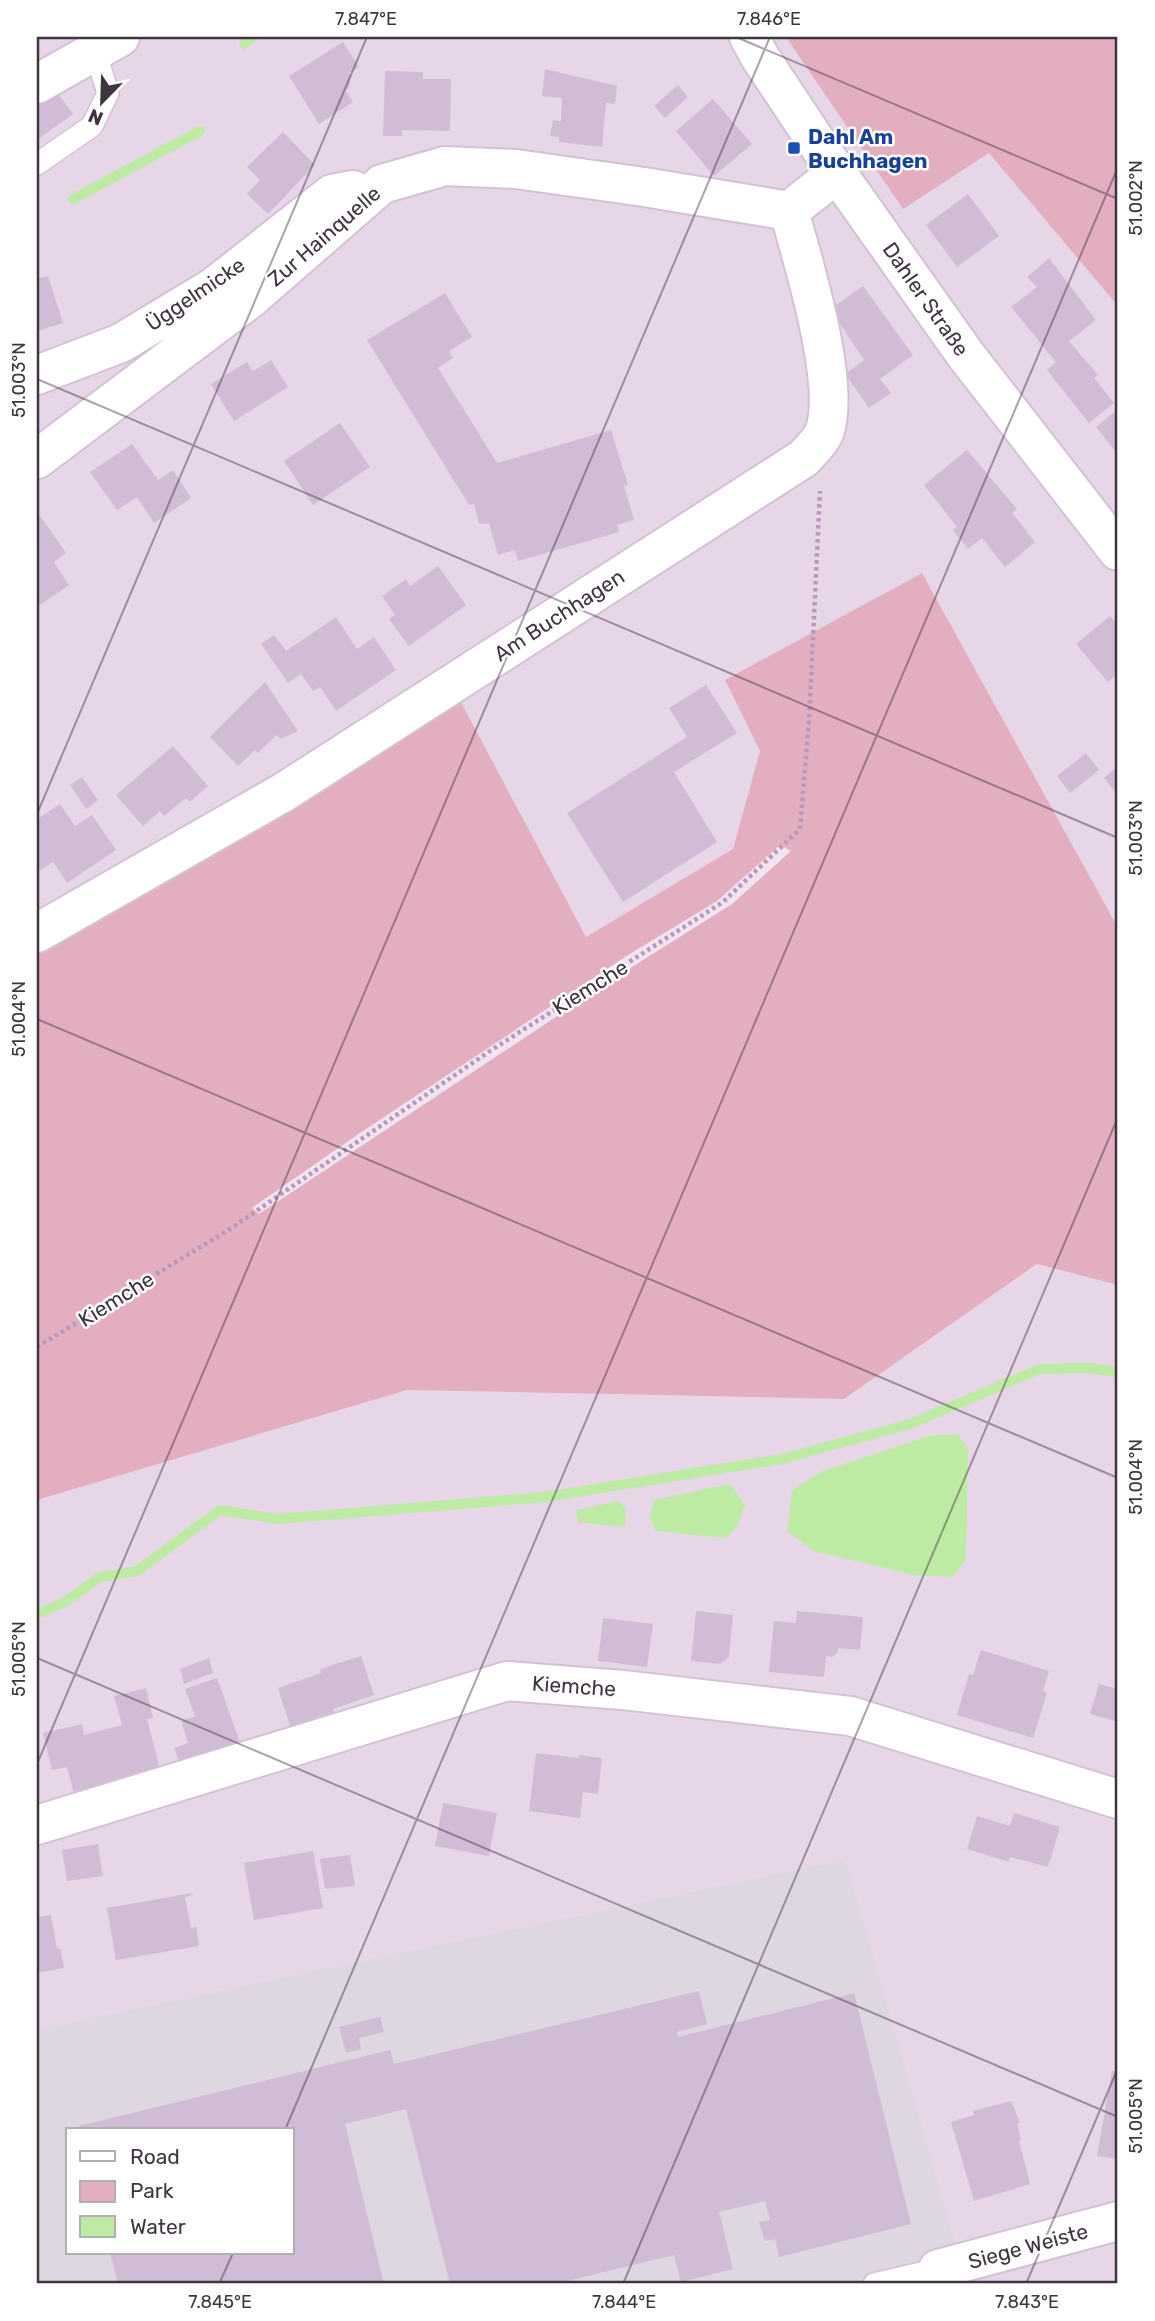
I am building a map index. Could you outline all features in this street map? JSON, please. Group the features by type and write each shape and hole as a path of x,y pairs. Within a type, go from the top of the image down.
{"street":[{"name":"Dahler Straße","path":"750,37 760,57 837,173 965,354 1118,551"},
{"path":"37,83 107,44"},
{"name":"Zur Hainquelle","path":"37,459 251,298 382,184 445,166 516,169 789,211"},
{"path":"789,211 837,173"},
{"name":"Üggelmicke","path":"37,375 121,343 214,287 332,194 382,184"},
{"name":"Am Buchhagen","path":"37,933 284,792 804,458 823,434 829,406 829,379 789,211"},
{"name":"Kiemche","path":"37,1825 507,1681 623,1690 850,1716 1118,1799"},
{"name":"Siege Weiste","path":"938,2269 1118,2221"}],"lane":[{"path":"37,164 92,126 107,93 107,44"},
{"path":"874,2284 938,2269"}],"path":[{"name":"Kiemche","path":"37,1347 230,1229 490,1051 723,902 800,829 809,721 821,489"}],"shaded area":[{"path":"37,37 1118,37 1118,928 1115,923 725,680 760,751 733,850 586,937 457,698 37,949"},
{"path":"1037,1264 1118,1285 1118,2284 967,2284 844,1859 37,2029 37,1500 407,1390 844,1399"},
{"path":"845,1859 967,2284 37,2284 37,2029"}],"green space":[{"path":"786,37 1118,37 1118,306 989,153 903,209"},
{"path":"922,573 1118,928 1118,1285 1037,1264 844,1399 407,1390 37,1500 37,949 458,697 586,937 733,849 760,751 725,680","holes":["780,845 791,851 732,904 616,977 259,1214 252,1208 625,957 717,901"]}],"water":[{"path":"957,1434 968,1448 966,1559 953,1577 914,1575 814,1551 787,1531 792,1490 823,1471 930,1436"},
{"path":"730,1484 745,1505 737,1527 726,1538 656,1531 650,1518 654,1500"},
{"path":"619,1501 626,1510 625,1527 578,1522 576,1510"}],"building":[{"path":"343,42 359,67 349,73 349,88 345,90 353,102 319,124 289,76"},
{"path":"545,69 617,86 615,104 606,103 602,147 559,142 559,137 550,136 553,120 561,121 562,98 542,96"},
{"path":"385,71 423,72 423,79 451,79 450,131 402,130 402,136 383,136"},
{"path":"678,85 688,97 665,118 654,106"},
{"path":"56,91 73,114 37,140 37,104"},
{"path":"713,99 752,144 714,176 676,131"},
{"path":"283,132 315,165 268,214 247,194 260,180 247,167"},
{"path":"968,194 999,236 957,267 926,225"},
{"path":"1049,258 1096,320 1069,341 1098,375 1094,378 1114,403 1089,423 1047,370 1056,362 1011,307 1037,287 1027,277"},
{"path":"48,276 63,323 37,331 37,279"},
{"path":"863,286 913,355 880,379 891,393 869,408 845,374 864,360 830,309"},
{"path":"445,293 472,337 449,351 453,358 438,368 497,463 611,430 628,485 624,486 634,520 617,525 619,532 518,561 515,550 498,555 489,523 479,524 474,504 469,505 367,340"},
{"path":"271,360 288,387 234,421 211,384 247,362 253,371"},
{"path":"1118,409 1118,455 1096,427"},
{"path":"340,423 370,467 313,505 284,461"},
{"path":"132,444 158,480 173,470 191,498 154,523 137,497 117,510 90,472"},
{"path":"967,450 1017,509 1012,513 1035,542 1005,567 982,538 968,549 953,530 957,527 924,485"},
{"path":"40,516 66,553 54,562 69,585 37,607 37,518"},
{"path":"438,566 466,605 409,646 389,619 395,615 382,596 406,579 410,586"},
{"path":"1110,616 1118,625 1118,674 1108,682 1076,644"},
{"path":"336,617 357,649 374,637 396,670 336,711 320,687 313,691 301,674 288,683 261,644 274,635 286,651"},
{"path":"265,682 298,731 281,739 277,735 258,753 255,750 238,766 210,737"},
{"path":"706,685 737,733 674,772 717,842 623,902 567,813 687,737 669,708"},
{"path":"173,746 208,786 190,802 186,798 164,816 160,811 143,826 116,795"},
{"path":"1086,753 1099,770 1070,793 1057,776"},
{"path":"1118,766 1118,796 1104,778"},
{"path":"82,777 98,800 86,809 70,785"},
{"path":"60,804 75,826 92,815 116,850 67,883 53,862 39,871 37,867 37,819"},
{"path":"696,1611 733,1615 729,1657 720,1664 691,1661"},
{"path":"797,1611 863,1617 860,1650 838,1648 838,1652 832,1657 826,1656 824,1677 769,1672 774,1621 796,1623"},
{"path":"603,1618 653,1624 647,1667 598,1661"},
{"path":"981,1650 1049,1671 1043,1691 1047,1693 1033,1738 957,1715 969,1674 973,1675"},
{"path":"361,1656 374,1695 290,1726 278,1688 321,1673 320,1669"},
{"path":"209,1658 213,1673 184,1684 180,1669"},
{"path":"217,1678 240,1742 180,1764 174,1748 188,1743 181,1721 195,1716 185,1689"},
{"path":"1099,1684 1118,1689 1118,1722 1090,1714"},
{"path":"146,1688 153,1718 147,1719 161,1772 74,1794 67,1767 52,1770 43,1733 82,1724 84,1735 122,1725 114,1696"},
{"path":"536,1753 602,1758 598,1794 583,1792 580,1818 529,1811"},
{"path":"443,1803 497,1813 489,1856 435,1846"},
{"path":"1014,1813 1060,1827 1048,1867 1010,1857 1009,1862 967,1849 977,1816 1010,1826"},
{"path":"98,1844 103,1876 67,1881 62,1850"},
{"path":"313,1851 323,1908 254,1920 244,1863"},
{"path":"350,1855 355,1886 325,1889 320,1859"},
{"path":"192,1893 193,1895 185,1897 191,1928 196,1927 199,1946 116,1960 107,1908"},
{"path":"51,1915 57,1949 60,1948 64,1968 37,1973 37,1917"},
{"path":"699,1991 707,2024 677,2032 678,2037 854,1993 911,2224 779,2257 775,2239 765,2241 759,2222 770,2220 765,2201 719,2212 733,2269 681,2282 674,2255 555,2284 450,2284 406,2109 345,2124 384,2284 118,2284 110,2254 294,2254 294,2128 79,2126 390,2050 394,2064"},
{"path":"380,2017 384,2032 359,2038 361,2049 346,2053 339,2027"},
{"path":"1112,2071 1118,2072 1118,2159 1097,2156"},
{"path":"1011,2101 1020,2123 1017,2124 1019,2141 1030,2184 974,2201 951,2122 974,2115 973,2111"}],"waterway":[{"path":"244,44 253,37"},
{"path":"73,199 200,131"},
{"path":"37,1614 63,1603 100,1577 137,1571 220,1510 278,1519 545,1497 782,1459 910,1424 1040,1369 1089,1368 1118,1372"}],"place":[{"name":"Dahl Am Buchhagen","path":"794,148"}]}
